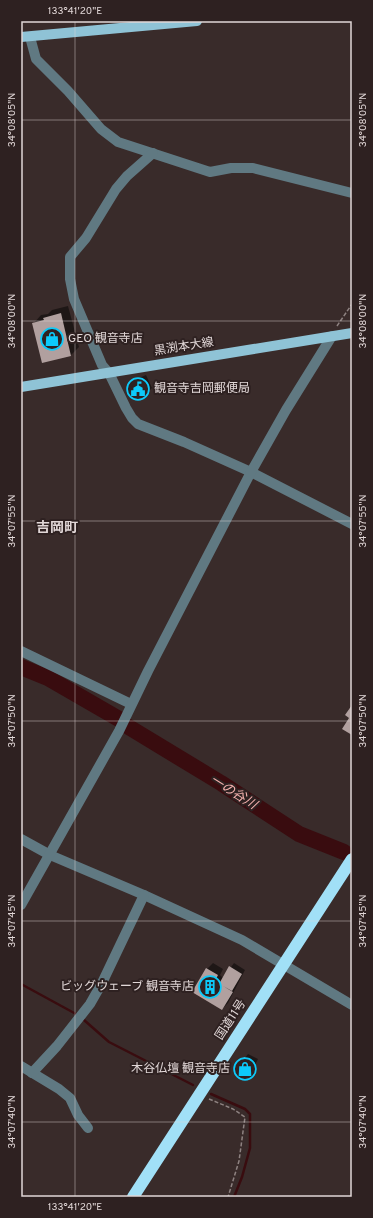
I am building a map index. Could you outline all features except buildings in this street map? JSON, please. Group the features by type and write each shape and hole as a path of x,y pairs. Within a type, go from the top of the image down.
{"highway":[{"name":"国道11号","path":"133,1197 352,859"}],"main road":[{"path":"25,37 197,21"},
{"name":"黒渕本大線","path":"21,387 352,333"}],"street":[{"path":"25,37 36,59 68,91 101,129 118,142 210,172 231,168 253,168 352,193"},
{"path":"153,153 127,176 116,189 86,238 70,257 70,279 74,299 102,365 109,373 132,418 138,424 184,442 251,472 352,524"},
{"path":"21,905 119,731 131,704 251,472 286,410 332,336"},
{"path":"21,651 131,704"},
{"path":"21,839 50,855 144,895 242,940 352,1005"},
{"path":"32,1073 57,1046 90,1004 102,983 144,895"},
{"path":"21,1066 70,1098 78,1114 88,1128"}],"path":[{"path":"332,336 352,304"},
{"path":"199,1095 233,1109 245,1116 239,1161 228,1197"}],"waterway":[{"name":"一の谷川","path":"21,667 48,678 119,719"},
{"name":"一の谷川","path":"127,726 221,783 299,834 344,852"},
{"path":"21,984 76,1014"},
{"path":"84,1020 109,1042 193,1085"},
{"path":"211,1094 245,1109 250,1114 250,1148 242,1177 234,1197"}],"place":[{"name":"GEO 観音寺店","path":"52,339"},
{"name":"観音寺吉岡郵便局","path":"138,389"},
{"name":"ビッグウェーブ 観音寺店","path":"210,987"},
{"name":"木谷仏壇 観音寺店","path":"245,1069"}],"district":[{"name":"吉岡町","path":"57,528"}]}
